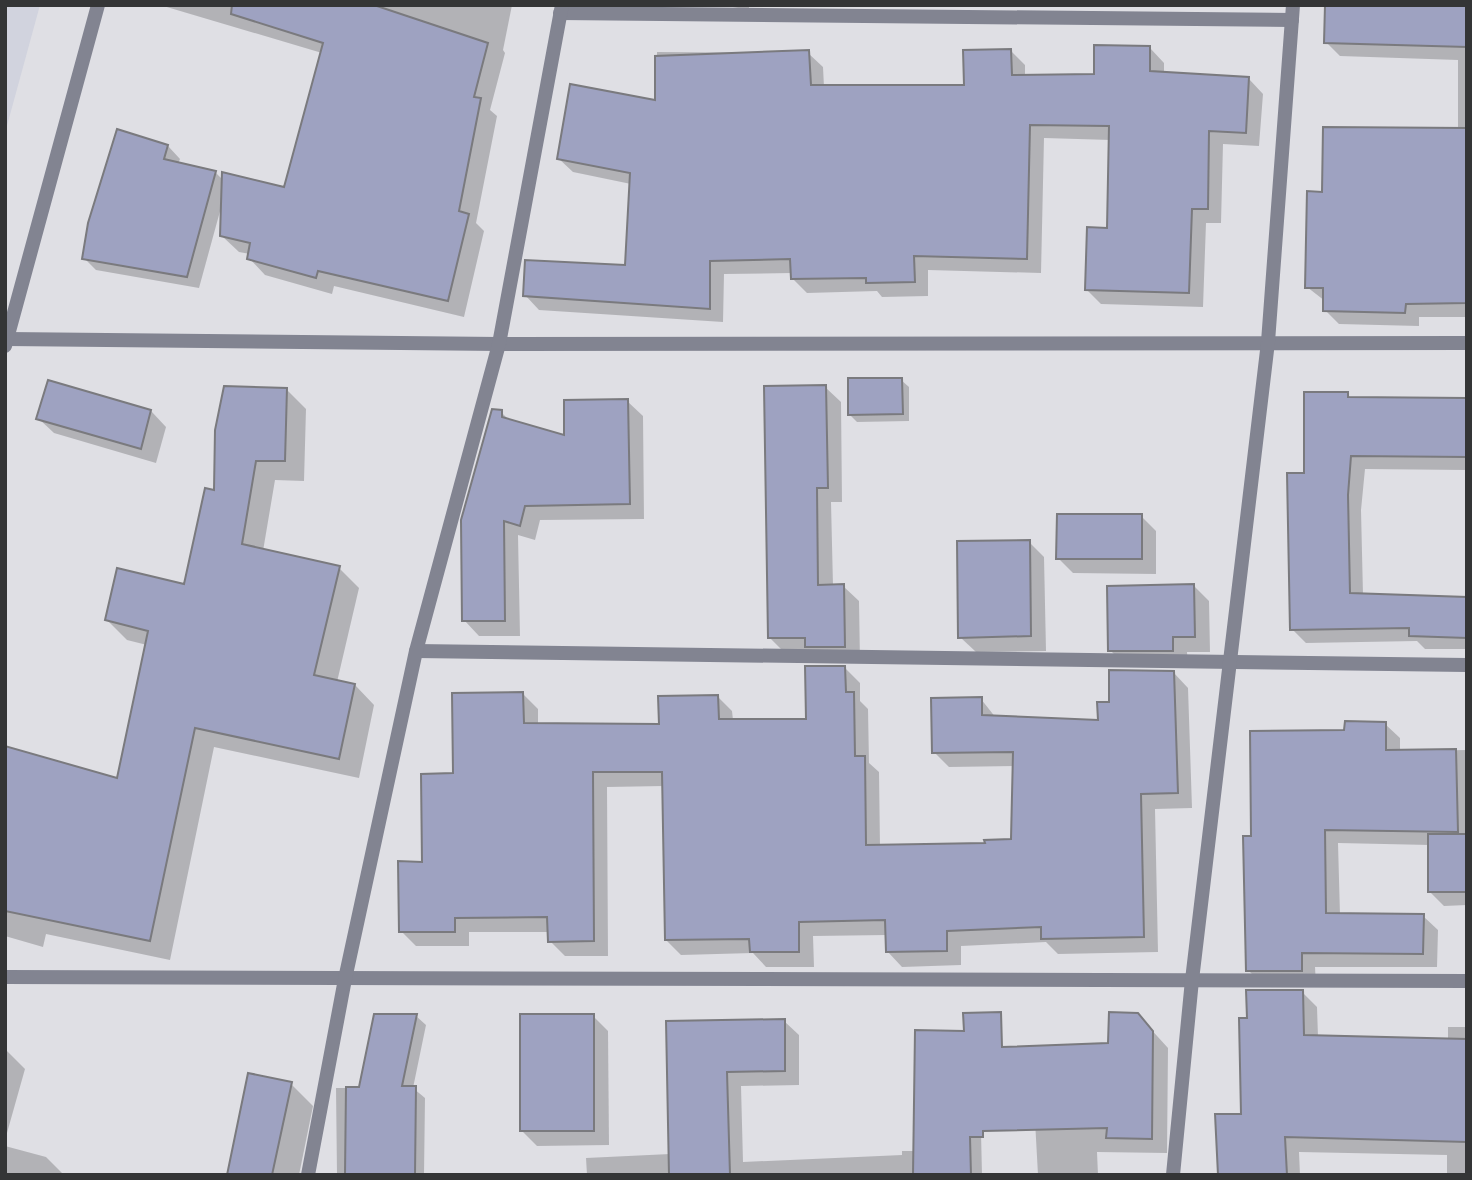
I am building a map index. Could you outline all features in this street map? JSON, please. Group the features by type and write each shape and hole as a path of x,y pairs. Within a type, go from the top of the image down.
{"street":[{"path":"98,5 6,342 1467,343"},
{"path":"308,1175 345,979 416,651 499,344 561,9 1293,13 1268,342 1232,662 1192,980 1173,1175"},
{"path":"416,651 1467,665"},
{"path":"5,977 1467,981"}],"shaded area":[{"path":"5,5 40,5 5,133"}],"building":[{"path":"232,5 374,5 488,43 474,97 481,98 459,211 469,214 448,301 318,271 316,278 247,259 250,243 220,236 222,172 284,187 323,43 231,14"},
{"path":"1325,5 1467,5 1467,47 1324,43"},
{"path":"1094,45 1150,46 1150,71 1249,77 1246,133 1209,131 1208,209 1192,209 1189,293 1085,290 1087,227 1107,228 1109,126 1030,125 1027,259 914,256 915,282 866,283 866,278 791,279 790,259 710,261 710,309 523,296 525,260 625,265 630,173 557,159 570,84 655,100 655,56 809,50 811,85 964,85 963,50 1011,49 1012,75 1094,74"},
{"path":"1323,127 1467,128 1467,303 1406,304 1405,313 1323,311 1323,288 1305,288 1307,191 1322,192"},
{"path":"117,129 168,145 164,159 216,171 187,277 82,259 88,223"},
{"path":"848,378 902,378 903,414 848,415"},
{"path":"48,380 151,410 141,449 36,419"},
{"path":"826,385 828,488 817,488 818,585 844,584 845,647 805,647 805,638 768,638 764,386"},
{"path":"224,386 287,388 285,461 256,461 242,544 340,566 314,675 355,684 339,759 195,728 150,941 5,911 5,746 117,778 148,631 105,620 117,568 184,584 205,488 214,490 215,430"},
{"path":"1304,392 1348,392 1348,397 1467,398 1467,457 1351,456 1348,495 1350,593 1467,597 1467,638 1409,636 1409,628 1290,630 1287,473 1304,473"},
{"path":"628,399 630,504 525,506 520,526 504,521 505,621 462,621 461,520 492,409 502,410 502,417 564,435 564,400"},
{"path":"1057,514 1142,514 1142,559 1056,559"},
{"path":"1030,540 1031,636 958,638 957,541"},
{"path":"1194,584 1195,637 1173,637 1173,651 1108,651 1107,586"},
{"path":"805,666 845,666 846,692 854,692 855,756 865,756 866,845 985,843 984,840 1011,839 1013,752 932,753 931,698 982,697 982,715 1098,720 1097,702 1109,702 1109,670 1174,671 1178,793 1141,794 1144,937 1041,939 1041,927 947,931 947,951 886,952 885,920 799,922 799,952 750,952 749,939 665,940 662,772 593,772 594,941 548,942 547,917 455,918 455,932 399,932 398,861 422,862 421,774 453,773 452,693 523,692 524,723 659,724 658,696 718,695 719,719 806,719"},
{"path":"1345,721 1386,722 1386,750 1456,749 1458,832 1325,830 1326,913 1424,914 1423,954 1302,953 1302,971 1246,971 1243,836 1251,836 1250,731 1344,730"},
{"path":"1428,834 1467,834 1467,892 1428,892"},
{"path":"1246,990 1303,990 1304,1035 1467,1039 1467,1142 1285,1137 1287,1175 1218,1175 1215,1114 1241,1114 1239,1018 1247,1018"},
{"path":"1001,1012 1002,1047 1108,1043 1109,1012 1138,1013 1153,1031 1152,1139 1106,1138 1107,1128 983,1131 983,1137 970,1137 971,1175 913,1175 915,1030 964,1031 963,1013"},
{"path":"374,1014 417,1014 402,1086 416,1086 415,1175 345,1175 346,1087 359,1087"},
{"path":"520,1014 594,1014 594,1131 520,1131"},
{"path":"785,1019 785,1071 727,1072 730,1175 669,1175 666,1021"},
{"path":"248,1073 292,1082 272,1175 227,1175"}]}
